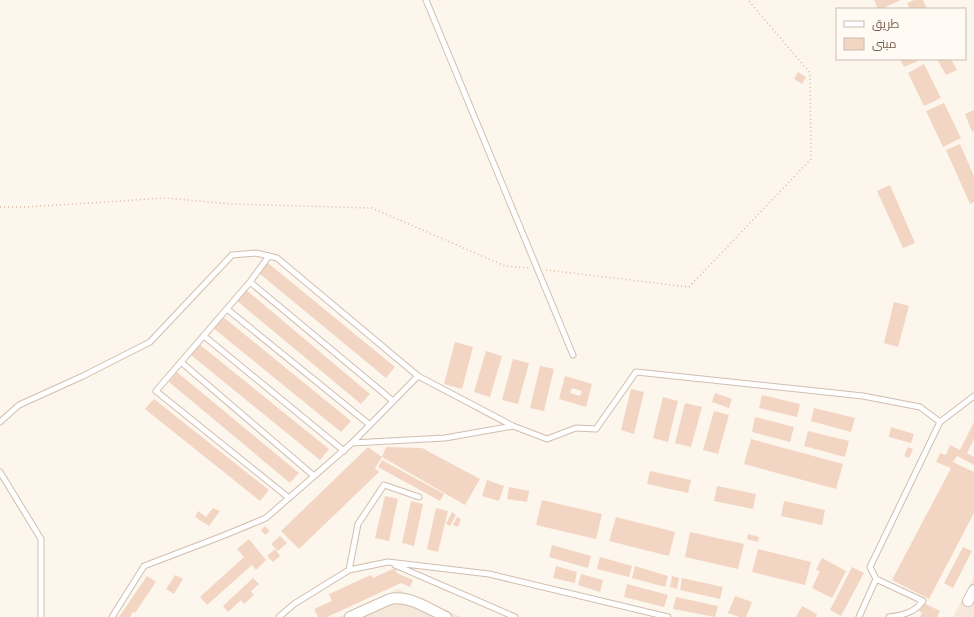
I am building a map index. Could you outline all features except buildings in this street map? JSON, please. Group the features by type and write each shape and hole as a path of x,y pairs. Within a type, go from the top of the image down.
{"street":[{"path":"968,601 974,590"},
{"path":"350,617 390,598 413,602 446,617"}],"lane":[{"path":"426,0 574,355"},
{"path":"0,422 19,405 83,376 150,342 232,255 256,253 277,258 418,376 513,426 547,440 576,428 596,430 636,372 863,396 920,407 940,422"},
{"path":"269,256 250,282 156,391 289,498"},
{"path":"250,282 393,401"},
{"path":"227,309 370,425"},
{"path":"204,336 344,451"},
{"path":"181,362 314,476"},
{"path":"112,617 144,566 225,536 266,518 344,451 418,376"},
{"path":"889,617 906,615 919,606 923,601 876,579 870,568 940,422 974,396"},
{"path":"352,443 445,438 513,426"},
{"path":"0,472 41,539 41,617"},
{"path":"349,570 358,524 384,485 419,497"},
{"path":"388,562 515,617"},
{"path":"279,617 294,604 349,570 388,562 489,574 668,617"},
{"path":"859,617 876,579"}],"path":[{"path":"0,207 26,207 165,198 232,204 372,208 505,266 689,287 810,159 810,73 748,0"}],"shaded area":[{"path":"974,577 974,617 953,617"},
{"path":"398,589 461,617 339,617"}]}
